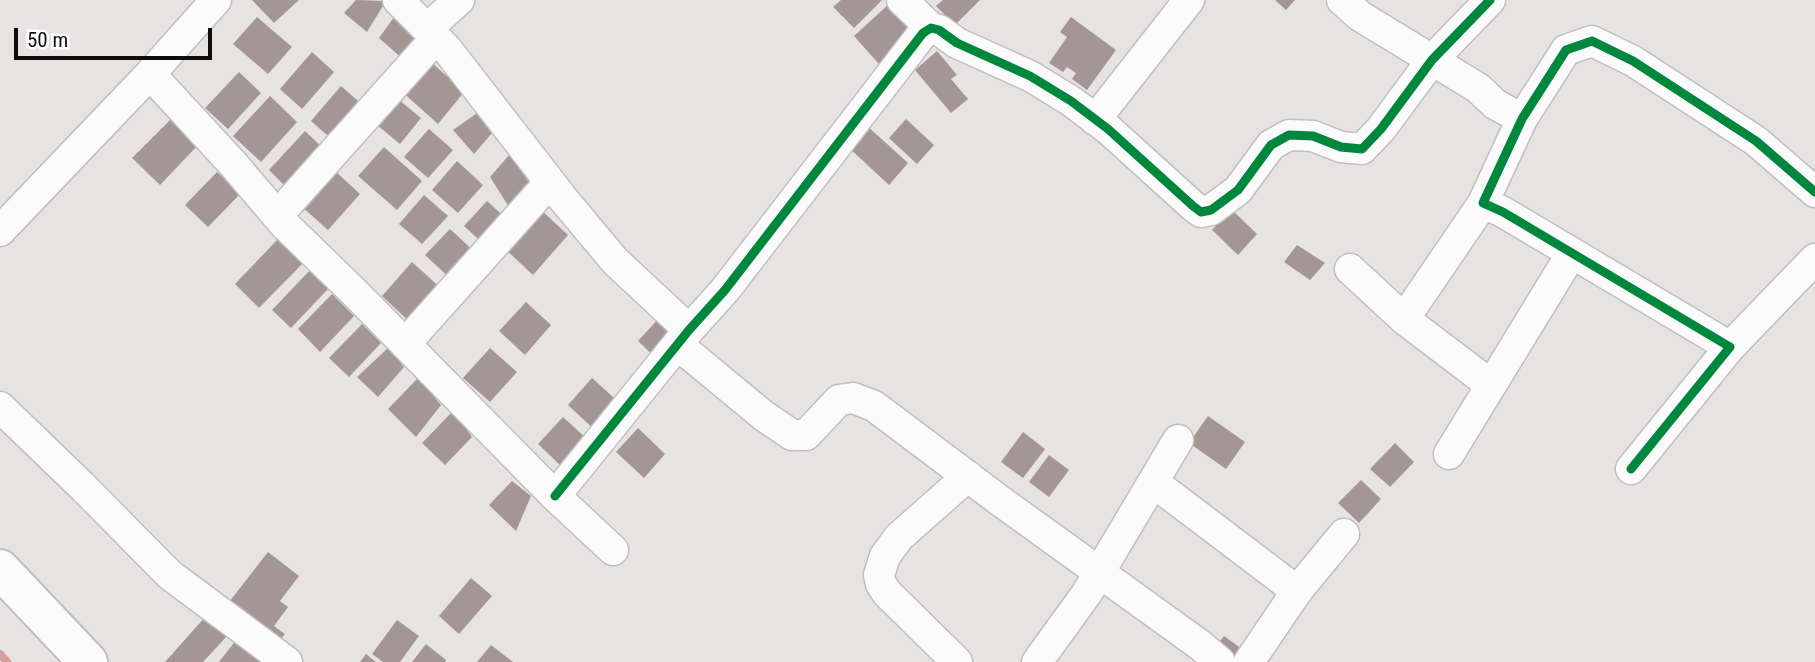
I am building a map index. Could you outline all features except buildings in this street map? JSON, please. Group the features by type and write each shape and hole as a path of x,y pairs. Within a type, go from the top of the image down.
{"street":[{"path":"0,231 150,74 216,0"},
{"path":"398,0 446,48 615,261 683,337 764,416 792,435 806,435 839,400 853,398 874,406 1220,662"},
{"path":"277,216 459,0"},
{"path":"902,0 931,28 939,30 957,43 1030,76 1071,101 1201,212 1211,210 1238,190 1271,145 1289,135 1313,136 1341,147 1362,149 1381,129 1432,60 1490,0"},
{"path":"1095,120 1189,0"},
{"path":"1342,0 1360,16 1478,88 1495,104 1522,119"},
{"path":"555,496 683,337 725,290 915,43 931,28"},
{"path":"1404,319 1483,203 1522,119 1566,50 1592,41 1633,61 1756,141 1815,192"},
{"path":"150,74 234,164 277,216 555,496 613,550"},
{"path":"405,344 550,182"},
{"path":"1483,203 1503,212 1730,347"},
{"path":"1449,454 1572,253"},
{"path":"1631,468 1730,347 1815,259"},
{"path":"1350,269 1404,319 1491,385"},
{"path":"0,407 170,575 287,662"},
{"path":"1037,662 1100,573 1178,440"},
{"path":"957,662 887,593 881,584 880,575 885,556 899,537 968,476"},
{"path":"1153,482 1297,591"},
{"path":"1249,662 1297,591 1344,534"},
{"path":"0,569 88,662"}],"waterway":[{"path":"0,654 7,662"}],"cycle path":[{"path":"555,496 689,330 725,290 923,33 931,28 939,30 957,43 1030,76 1071,101 1108,129 1201,212 1211,210 1238,190 1271,145 1289,135 1313,136 1341,147 1362,149 1381,129 1432,60 1490,0"},
{"path":"1631,469 1730,347 1503,212 1483,203 1522,119 1566,50 1592,41 1633,61 1756,141 1815,192"}]}
